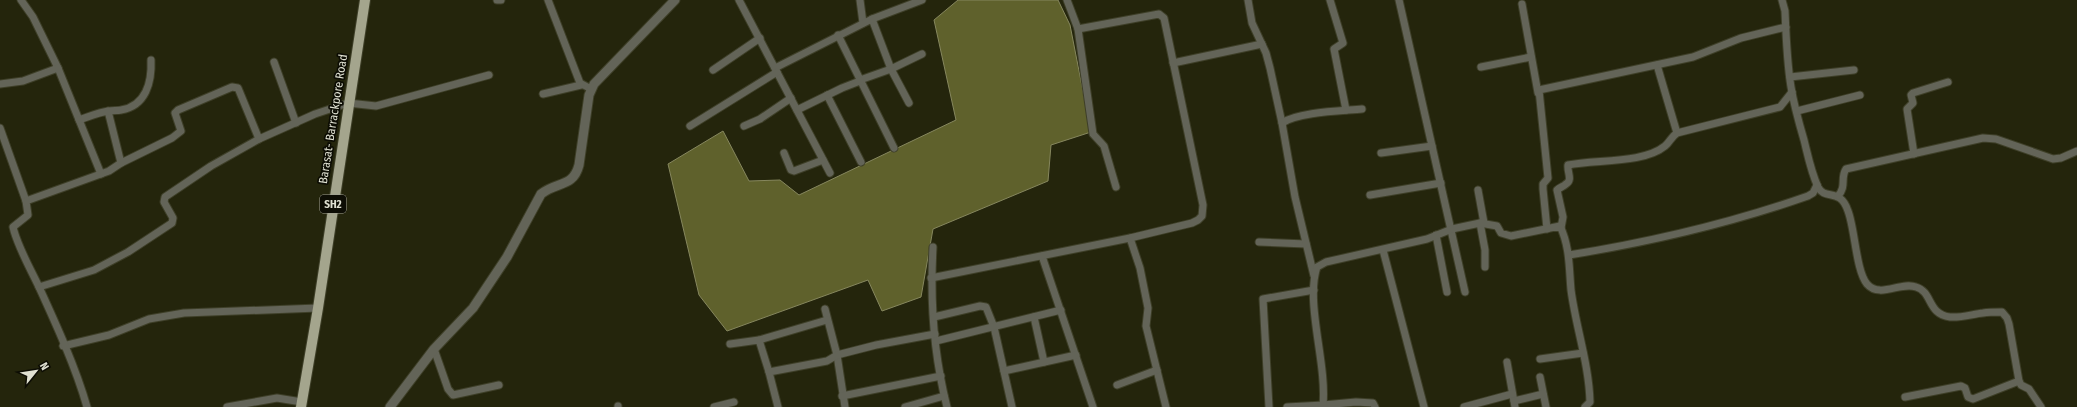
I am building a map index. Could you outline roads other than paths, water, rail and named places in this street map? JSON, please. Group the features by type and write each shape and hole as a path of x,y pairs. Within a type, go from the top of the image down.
{"main road":[{"name":"Barasat- Barrackpore Road","path":"301,405 318,308 348,103 365,0"}],"street":[{"path":"20,0 33,17 58,68 101,174"},
{"path":"548,0 581,85"},
{"path":"390,407 434,349 473,308 507,257 541,194 549,188 568,182 575,176 579,165 591,89 675,0"},
{"path":"739,0 830,173"},
{"path":"860,0 864,23"},
{"path":"690,126 776,70 838,35 872,18 922,0"},
{"path":"1067,0 1078,29 1093,134 1104,146 1116,186"},
{"path":"1248,0 1252,23 1262,44 1270,68 1282,122 1295,197 1314,276 1315,317 1323,370 1318,406"},
{"path":"1330,0 1343,43 1334,49 1346,110"},
{"path":"1399,0 1452,229 1465,292"},
{"path":"1782,0 1785,11 1792,92 1817,184 1819,190 1838,196 1844,200 1853,224 1857,254 1867,284 1881,290 1910,285 1918,287 1924,291 1935,311 1940,315 1951,318 1984,312 2002,312 2007,318 2009,324 2019,381 2021,385 2029,389 2041,407"},
{"path":"1522,4 1538,93 1548,178 1543,189 1547,229"},
{"path":"931,278 1130,238 1192,222 1198,220 1202,216 1203,205 1174,63 1162,15 1159,14 1078,29"},
{"path":"872,18 891,69 909,103"},
{"path":"1538,93 1541,89 1693,57 1741,38 1786,27"},
{"path":"838,35 894,148"},
{"path":"714,70 760,38"},
{"path":"1174,63 1262,44"},
{"path":"797,110 860,80 891,69 922,54"},
{"path":"1481,67 1531,56"},
{"path":"79,120 108,111 121,110 134,106 143,98 152,74 151,60"},
{"path":"274,62 296,123"},
{"path":"1657,65 1677,133"},
{"path":"0,84 23,81 58,68"},
{"path":"1790,77 1854,70"},
{"path":"39,287 94,270 128,252 172,223 173,218 164,202 165,197 211,166 259,139 315,114 348,103 376,106 489,75"},
{"path":"1914,154 1907,109 1913,103 1911,95 1913,93 1948,82"},
{"path":"542,94 581,85 591,89"},
{"path":"26,201 101,174 172,138 180,132 181,129 175,113 178,110 191,103 235,86 241,94 259,139"},
{"path":"1585,407 1590,402 1589,384 1571,290 1569,255 1561,228 1563,217 1557,190 1568,184 1570,179 1567,170 1568,165 1617,160 1648,154 1665,146 1672,136 1677,133 1780,107 1792,92"},
{"path":"827,95 860,162"},
{"path":"1796,111 1860,95"},
{"path":"744,126 760,118 791,98"},
{"path":"1282,122 1288,119 1318,113 1362,110"},
{"path":"108,111 121,163"},
{"path":"0,128 2,138 26,201 28,215 13,227 24,258 39,287 82,388 87,407"},
{"path":"1838,196 1844,189 1844,173 1846,170 1989,137 2052,159 2061,158 2077,150"},
{"path":"1382,153 1432,146"},
{"path":"784,153 791,170 794,171 823,160"},
{"path":"1370,195 1441,183"},
{"path":"1569,255 1641,242 1705,227 1808,196 1813,193 1817,184"},
{"path":"1478,190 1485,267"},
{"path":"1314,276 1317,267 1326,262 1383,250 1452,229 1482,223 1497,226 1501,233 1511,236 1560,226 1561,228"},
{"path":"1436,235 1447,292"},
{"path":"1130,238 1140,268 1148,308 1146,326 1166,407"},
{"path":"1259,242 1306,244"},
{"path":"933,248 931,278 934,317 941,376 947,407"},
{"path":"1383,250 1424,407"},
{"path":"1042,256 1093,407"},
{"path":"1269,407 1263,299 1314,290"},
{"path":"934,317 980,306 986,307 989,311 994,327 1012,407"},
{"path":"64,346 109,335 149,319 184,314 318,308"},
{"path":"824,309 837,355 842,396 845,407"},
{"path":"769,372 827,361 837,355 876,345 936,338 994,327 1061,310"},
{"path":"1034,317 1044,362"},
{"path":"730,344 760,340 827,320"},
{"path":"760,340 778,407"},
{"path":"434,349 448,389 453,395 499,385"},
{"path":"1540,359 1583,353"},
{"path":"1004,371 1076,355"},
{"path":"1507,362 1513,401"},
{"path":"1117,385 1157,370"},
{"path":"842,396 941,376"},
{"path":"1540,377 1546,407"},
{"path":"1905,398 1961,386 1965,388 1968,397 1973,399 2019,381"},
{"path":"1464,407 1513,401 1543,394"},
{"path":"905,407 944,396"},
{"path":"227,407 277,398 301,405"},
{"path":"714,407 734,402"},
{"path":"1287,407 1318,406 1356,402 1373,403 1375,407"}]}
